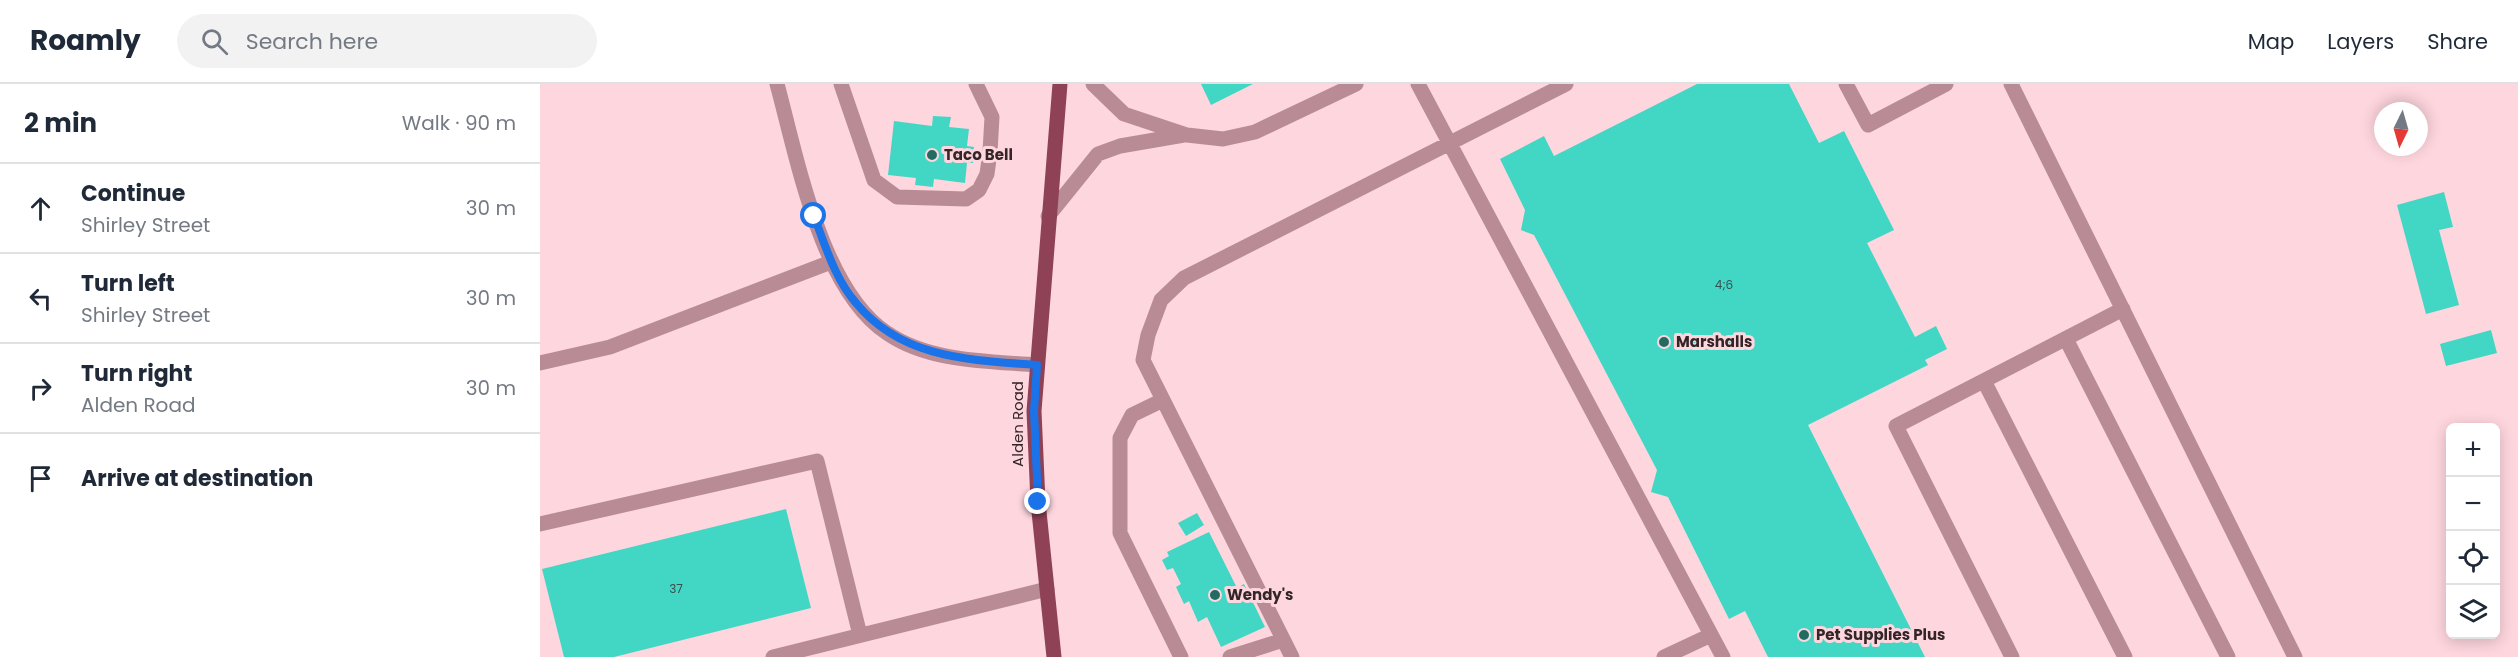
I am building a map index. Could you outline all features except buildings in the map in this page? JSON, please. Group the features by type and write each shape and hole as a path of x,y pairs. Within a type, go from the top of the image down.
{"main road":[{"name":"Alden Road","path":"1054,657 1036,479 1034,411 1047,216 1060,84"}],"street":[{"path":"777,84 814,216 831,262 855,302 886,333 923,350 969,360 1037,365"},
{"path":"841,84 874,180 897,197 966,200 979,190 987,174 990,152 992,117 976,84"},
{"path":"1093,84 1124,114 1186,135 1223,139 1255,132 1356,84"},
{"path":"1418,84 1723,657"},
{"path":"1292,657 1143,360 1148,335 1161,300 1184,278 1566,84"},
{"path":"1846,84 1868,125 1946,84"},
{"path":"2011,84 2295,657"},
{"path":"1047,216 1098,154 1120,146 1186,135"},
{"path":"540,363 610,347 831,262"},
{"path":"2012,657 1896,426 2123,309"},
{"path":"2066,339 2228,657"},
{"path":"1984,381 2125,657"},
{"path":"1163,400 1131,415 1119,438 1120,533 1181,657"},
{"path":"540,524 817,461 861,635"},
{"path":"773,657 1047,590"},
{"path":"1664,657 1712,635"},
{"path":"1230,657 1283,640"}],"place":[{"name":"Taco Bell","path":"932,155"},
{"name":"Marshalls","path":"1664,342"},
{"name":"Wendy's","path":"1215,595"},
{"name":"Pet Supplies Plus","path":"1804,635"}],"route":[{"path":"814,216 831,262 855,302 886,333 923,350 969,360 1037,365 1034,411 1038,502"}]}
